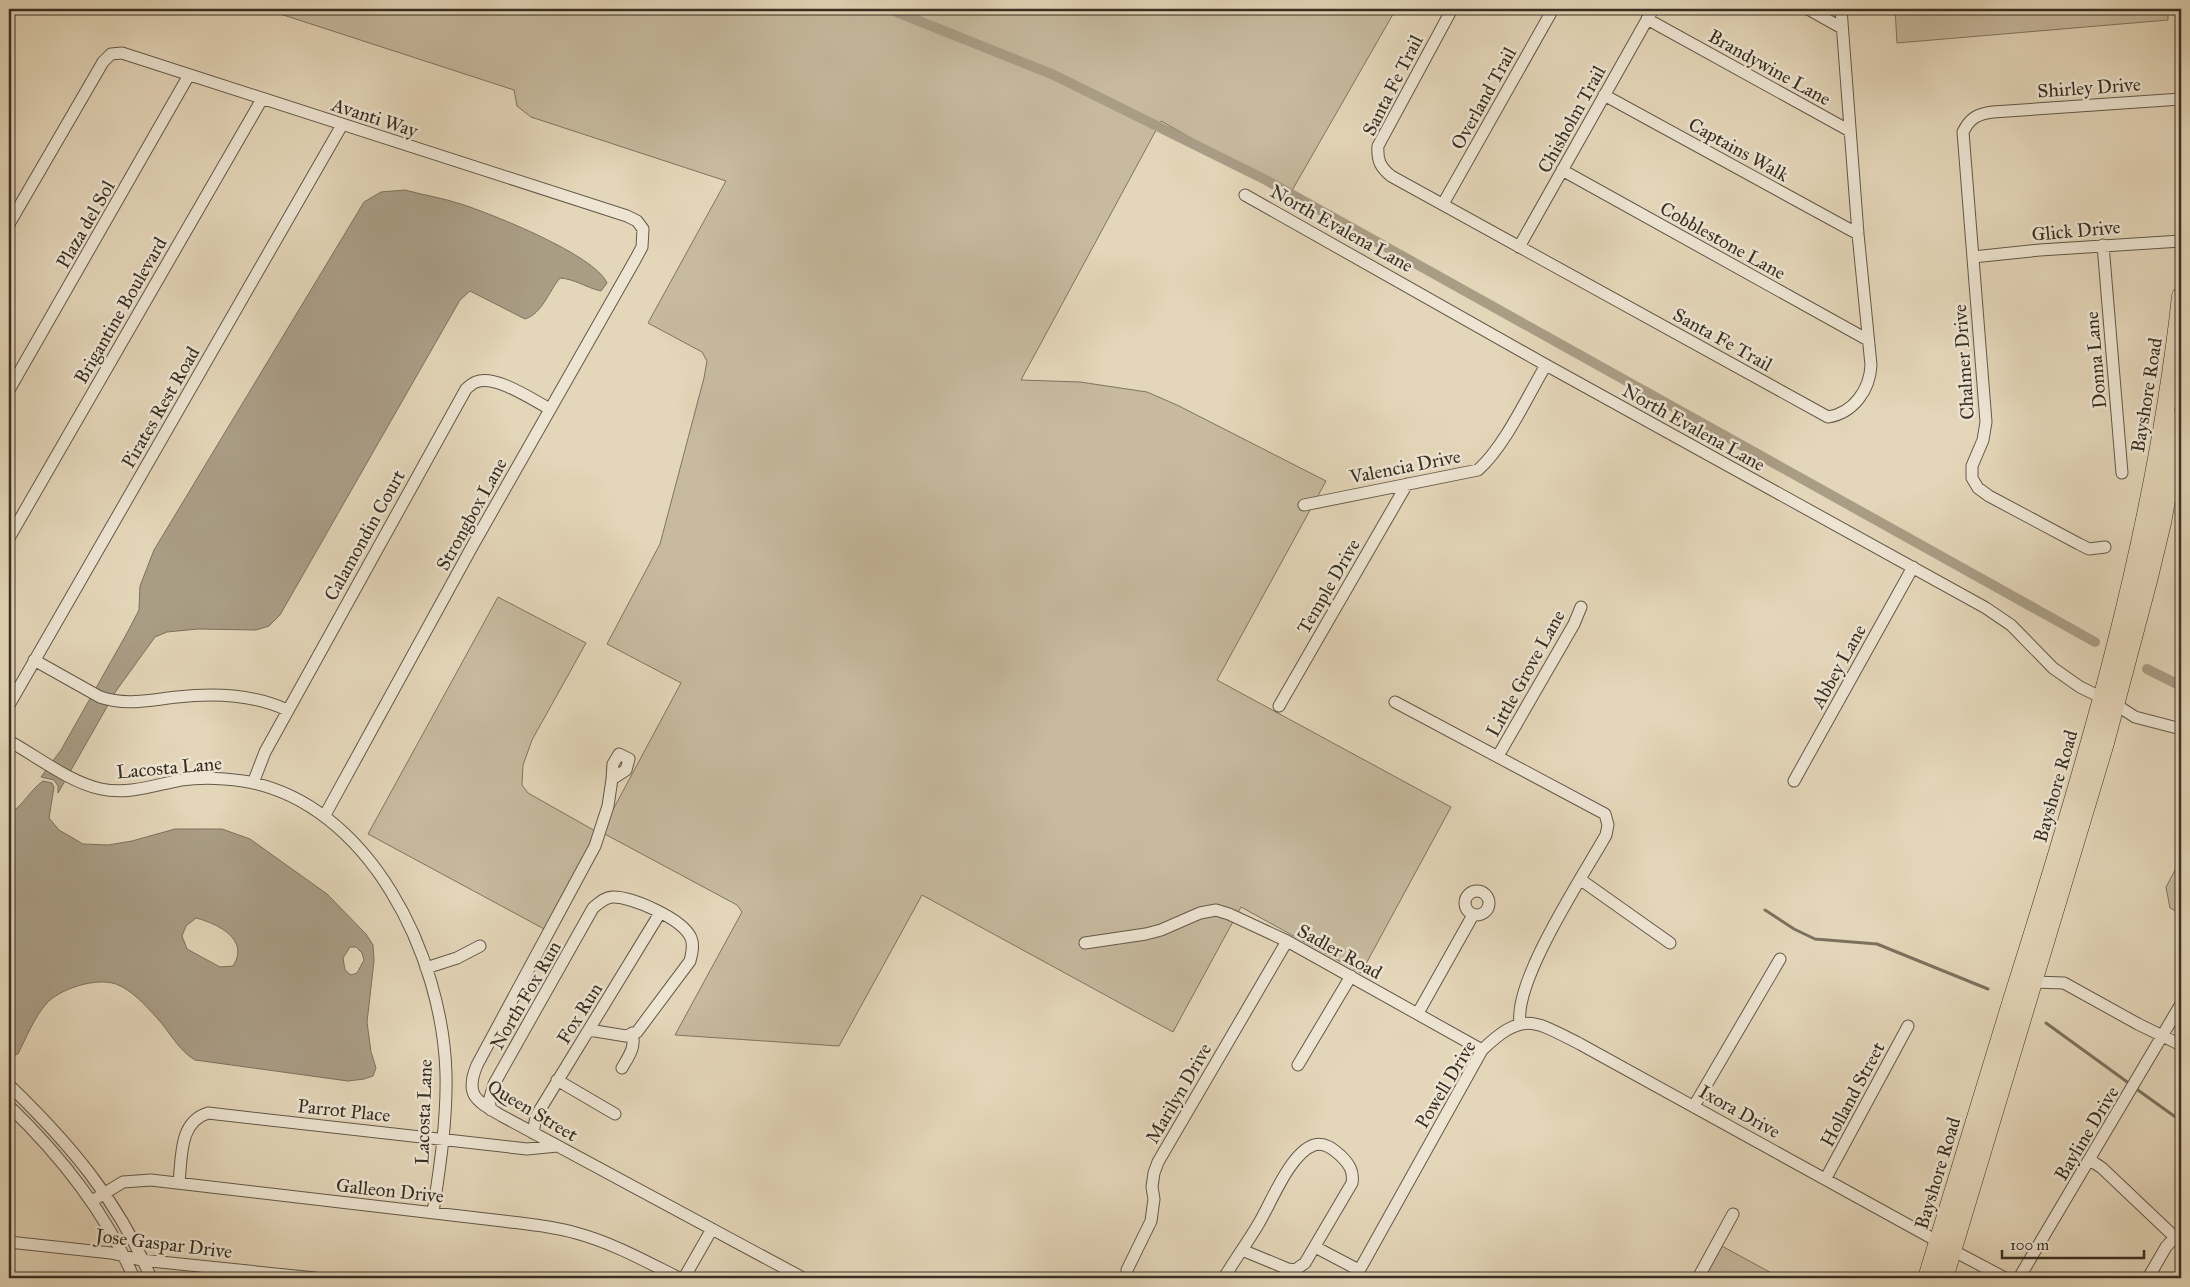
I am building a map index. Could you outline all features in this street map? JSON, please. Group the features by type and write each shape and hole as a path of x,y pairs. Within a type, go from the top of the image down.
{"main road":[{"name":"Bayshore Road","path":"1927,1278 1945,1246 2034,982 2108,701 2150,498 2173,366 2181,296"},
{"name":"Bayshore Road","path":"1944,1278 1945,1246 1998,1048 2157,542 2181,417"},
{"path":"1937,1278 1945,1246"}],"street":[{"name":"Santa Fe Trail","path":"1452,9 1378,146 1377,158 1382,168 1390,176 1828,417 1839,415 1848,410 1867,386 1871,376 1872,365 1858,234 1841,9"},
{"name":"Overland Trail","path":"1443,204 1552,9"},
{"path":"1808,9 1842,28"},
{"name":"Chisholm Trail","path":"1520,247 1650,14"},
{"name":"Brandywine Lane","path":"1650,14 1850,131"},
{"name":"Avanti Way","path":"9,224 99,70 111,54 122,54 628,216 643,229"},
{"name":"Plaza del Sol","path":"9,390 189,75"},
{"name":"Captains Walk","path":"1604,95 1858,234"},
{"name":"Brigantine Boulevard","path":"9,538 262,99"},
{"name":"Shirley Drive","path":"1999,112 2181,99"},
{"name":"Chalmer Drive","path":"1999,112 1978,114 1968,121 1963,132 1986,422 1983,440 1972,466 1972,478 1978,488 1989,496 2079,544 2089,548 2105,547"},
{"name":"Pirates Rest Road","path":"9,705 342,125"},
{"name":"Cobblestone Lane","path":"1562,170 1868,340"},
{"name":"North Evalena Lane","path":"1245,195 1546,365 1986,608 2012,625 2053,668 2071,682 2135,717 2181,729"},
{"name":"Strongbox Lane","path":"324,815 635,260 642,247 643,229"},
{"name":"Glick Drive","path":"1973,257 2103,245 2181,241"},
{"name":"Donna Lane","path":"2103,245 2122,473"},
{"name":"Valencia Drive","path":"1304,505 1478,470 1486,463 1499,444 1546,365"},
{"name":"Calamondin Court","path":"253,783 260,762 287,710 466,389 476,382 487,380 499,383 550,409"},
{"name":"Temple Drive","path":"1279,706 1407,484"},
{"name":"Abbey Lane","path":"1794,781 1913,568"},
{"name":"Little Grove Lane","path":"1498,756 1582,607"},
{"path":"34,660 100,697 112,701 132,703 190,696 226,696 272,703 287,710"},
{"name":"Little Grove Lane","path":"1395,702 1605,814 1608,825 1606,835 1582,880"},
{"name":"Lacosta Lane","path":"9,741 75,779 101,789 132,790 183,780 204,779 253,783 281,793 324,815 364,855 396,900 418,943 437,1004 445,1064 445,1106 433,1212"},
{"name":"Queen Street","path":"612,779 608,806 595,846 470,1082 472,1093 491,1110 797,1277"},
{"path":"1520,1023 1520,1003 1539,957 1548,937 1582,880 1670,943"},
{"name":"North Fox Run","path":"491,1110 489,1101 494,1084 593,908 601,901 614,897 626,899 660,913"},
{"name":"Sadler Road","path":"1085,943 1146,934 1200,913 1216,910 1240,918 1287,942 1482,1050"},
{"path":"588,1030 626,1036 637,1032 690,961 693,951 691,938 684,928 660,913"},
{"name":"Fox Run","path":"533,1133 536,1117 557,1080 660,913"},
{"path":"1418,1013 1473,915"},
{"name":"Marilyn Drive","path":"1127,1270 1151,1221 1154,1205 1152,1187 1158,1162 1287,942"},
{"path":"426,968 457,958 480,946"},
{"path":"1694,1106 1780,959"},
{"path":"1298,1065 1351,976"},
{"path":"2034,982 2064,983 2138,1024 2181,1045"},
{"name":"Bayline Drive","path":"2019,1278 2181,1004"},
{"name":"Powell Drive","path":"1357,1274 1482,1050 1507,1028 1520,1023"},
{"name":"Ixora Drive","path":"1520,1023 1538,1024 1550,1029 1826,1178 2005,1278"},
{"name":"Holland Street","path":"1826,1178 1908,1026"},
{"path":"622,1068 633,1048 632,1034"},
{"path":"557,1080 615,1114"},
{"path":"9,1085 71,1148 126,1226 151,1278"},
{"path":"9,1106 55,1153 92,1200 134,1278"},
{"name":"Parrot Place","path":"179,1182 186,1132 190,1123 199,1116 208,1113 527,1149 557,1146"},
{"path":"1224,1278 1242,1250 1259,1224 1291,1166 1310,1148 1323,1145 1330,1147 1346,1160 1353,1177 1352,1183 1305,1263 1295,1270 1279,1267 1242,1250"},
{"path":"2090,1160 2178,1240 2166,1247 2148,1278"},
{"name":"Galleon Drive","path":"92,1200 123,1182 138,1180 179,1182 433,1212 552,1228 575,1233 634,1255 679,1278"},
{"path":"1698,1278 1733,1214"},
{"path":"684,1278 712,1229"},
{"name":"Jose Gaspar Drive","path":"9,1242 123,1255 141,1260 315,1278"},
{"path":"1315,1246 1357,1274"}],"shaded area":[{"path":"265,9 1396,9 1290,194 1161,121 1021,380 1080,382 1147,392 1177,405 1326,481 1217,680 1451,807 1361,973 1241,907 1173,1032 922,895 839,1046 675,1035 742,912 737,905 601,832 681,683 607,644 660,544 707,361 702,352 648,323 726,181 531,117 517,106 514,90"},
{"path":"1895,9 2168,9 2168,20 1897,43"},
{"path":"405,190 461,204 518,226 564,248 583,260 599,272 607,283 601,291 560,278 541,307 525,319 470,291 460,300 280,615 269,626 256,630 198,629 167,632 155,637 116,691 58,793 58,786 54,780 41,777 61,750 139,610 140,586 154,550 364,202 381,192"},
{"path":"498,597 586,643 532,740 523,765 522,785 528,793 597,832 546,930 368,834"},
{"path":"43,781 52,783 54,787 49,818 59,830 83,844 108,845 132,841 175,829 222,829 250,839 327,894 366,934 373,945 374,961 367,1022 371,1052 376,1068 373,1076 348,1081 195,1060 179,1046 157,1018 128,990 108,982 88,983 78,986 52,999 38,1015 18,1054 9,1056 9,1024 13,1016 9,1006 9,814","holes":["196,918 214,924 230,934 238,948 233,966 220,967 187,949 182,936 186,926","350,947 356,947 362,953 364,960 357,973 351,975 345,970 343,958"]},
{"path":"2181,859 2181,914 2170,908 2166,887"},
{"path":"1720,1245 1777,1276 1776,1278 1702,1278"}],"waterway":[{"path":"889,9 1054,75 1264,179 2095,642"},
{"path":"2147,669 2181,686"},
{"path":"1765,910 1794,929 1815,939 1877,944 1988,989"},
{"path":"2046,1023 2130,1084"},
{"path":"2135,1088 2181,1121"}]}
